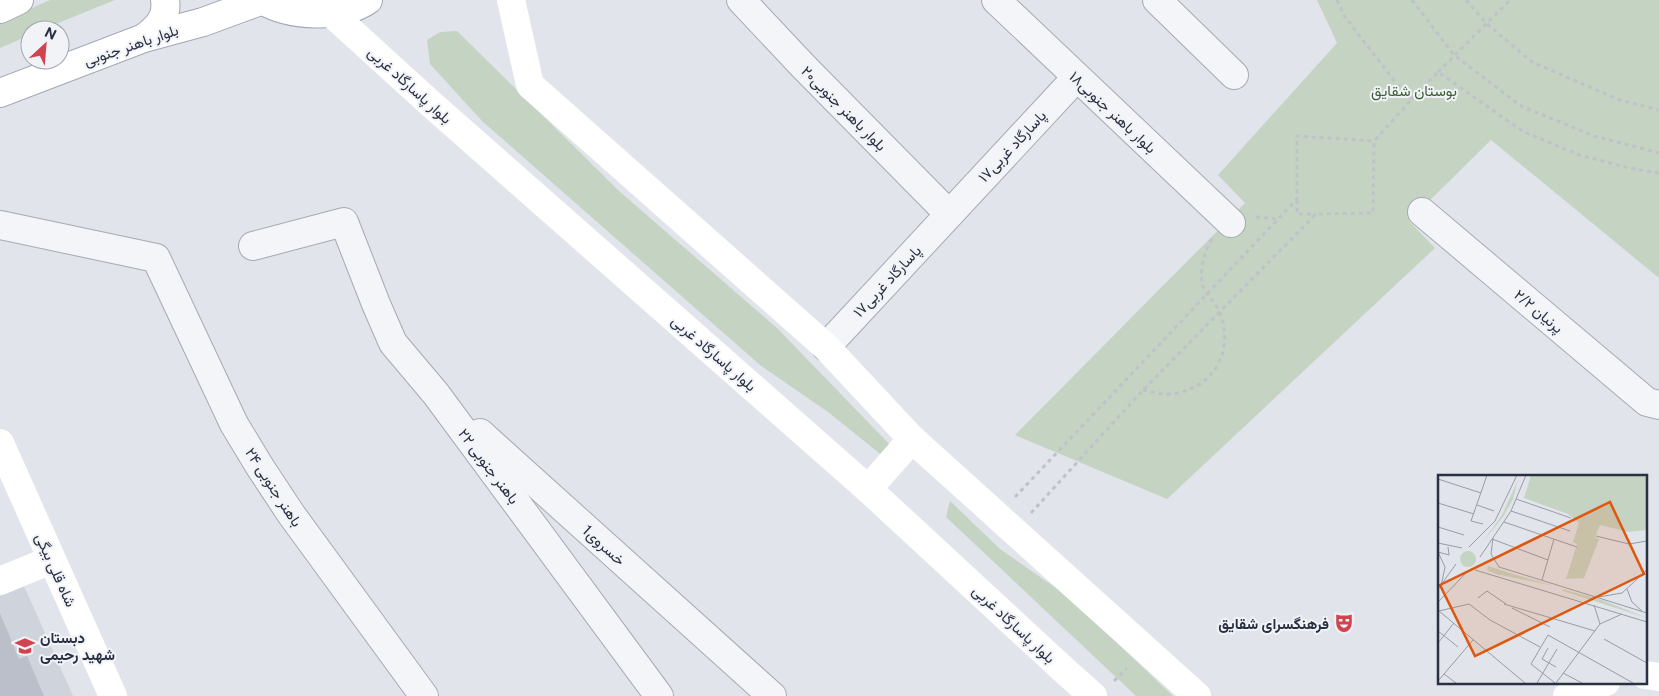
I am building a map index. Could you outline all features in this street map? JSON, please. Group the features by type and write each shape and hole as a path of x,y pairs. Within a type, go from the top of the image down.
{"main road":[{"path":"144,38 159,26 167,8 166,0"},
{"path":"262,0 298,13 331,13 362,4 368,0"},
{"name":"بلوار باهنر جنوبی","path":"0,93 144,38 203,22 262,0"},
{"path":"511,0 530,85 826,347 912,438 1197,696"},
{"name":"بلوار پاسارگاد غربی","path":"331,13 431,104 868,489 1065,672 1103,689"},
{"path":"868,489 912,438"},
{"name":"شاه قلی بیگی","path":"0,443 113,696"},
{"path":"0,581 51,560"},
{"path":"1646,675 1659,676"},
{"path":"1567,696 1595,684"}],"street":[{"name":"بلوار باهنر جنوبی۲۰","path":"741,0 804,67 949,214"},
{"name":"۱۸بلوار باهنر جنوبی","path":"996,0 1076,78 1231,223"},
{"path":"1157,0 1234,75"},
{"name":"۱۷پاسارگاد غربی","path":"949,214 1076,78"},
{"name":"پرنیان ۲/۲","path":"1422,212 1647,402 1659,406"},
{"name":"پاسارگاد غربی۱۷","path":"826,347 949,214"},
{"name":"۲۲ باهنر جنوبی","path":"253,246 344,222 393,343 436,394 659,696"},
{"name":"۲۴ باهنر جنوبی","path":"0,225 156,258 234,424 260,467 291,514 424,696"},
{"name":"خسروى1","path":"436,394 758,691"}],"path":[{"path":"1337,0 1345,17 1400,88 1412,99"},
{"path":"1412,0 1454,55 1521,106 1594,136 1659,153"},
{"path":"1466,0 1486,23 1532,62 1620,100 1659,110"},
{"path":"1374,141 1297,136 1297,214 1373,213 1374,141 1454,55 1508,1"},
{"path":"1438,72 1524,132 1579,155 1629,168 1659,173"},
{"path":"1006,523 1208,294 1297,199"},
{"path":"1006,523 1143,390 1316,214"},
{"path":"1143,390 1167,395 1188,391 1210,377 1222,357 1225,340 1219,312 1203,285 1204,255 1211,240 1231,223 1255,217 1278,219"},
{"path":"1103,689 1146,649"}],"shaded area":[{"name":"دبستان شهید رحیمی","path":"24,586 73,696 0,696 0,596"}],"green space":[{"path":"50,0 115,0 66,20 20,20 20,39 0,48 0,22"},
{"name":"بوستان شقایق","path":"1317,0 1659,0 1659,278 1491,140 1409,221 1435,248 1167,499 1015,435 1245,203 1218,175 1337,43"},
{"path":"457,31 619,191 778,329 894,449 884,457 828,412 760,365 482,121 430,64 427,40 440,32"},
{"path":"950,501 1000,549 1069,597 1173,696 1136,696 946,517"}],"building":[{"path":"0,613 19,659 27,656 44,696 0,696"}],"place":[{"name":"فرهنگسرای شقایق","path":"1344,623"},
{"name":"دبستان شهید رحیمی","path":"25,646"}]}
